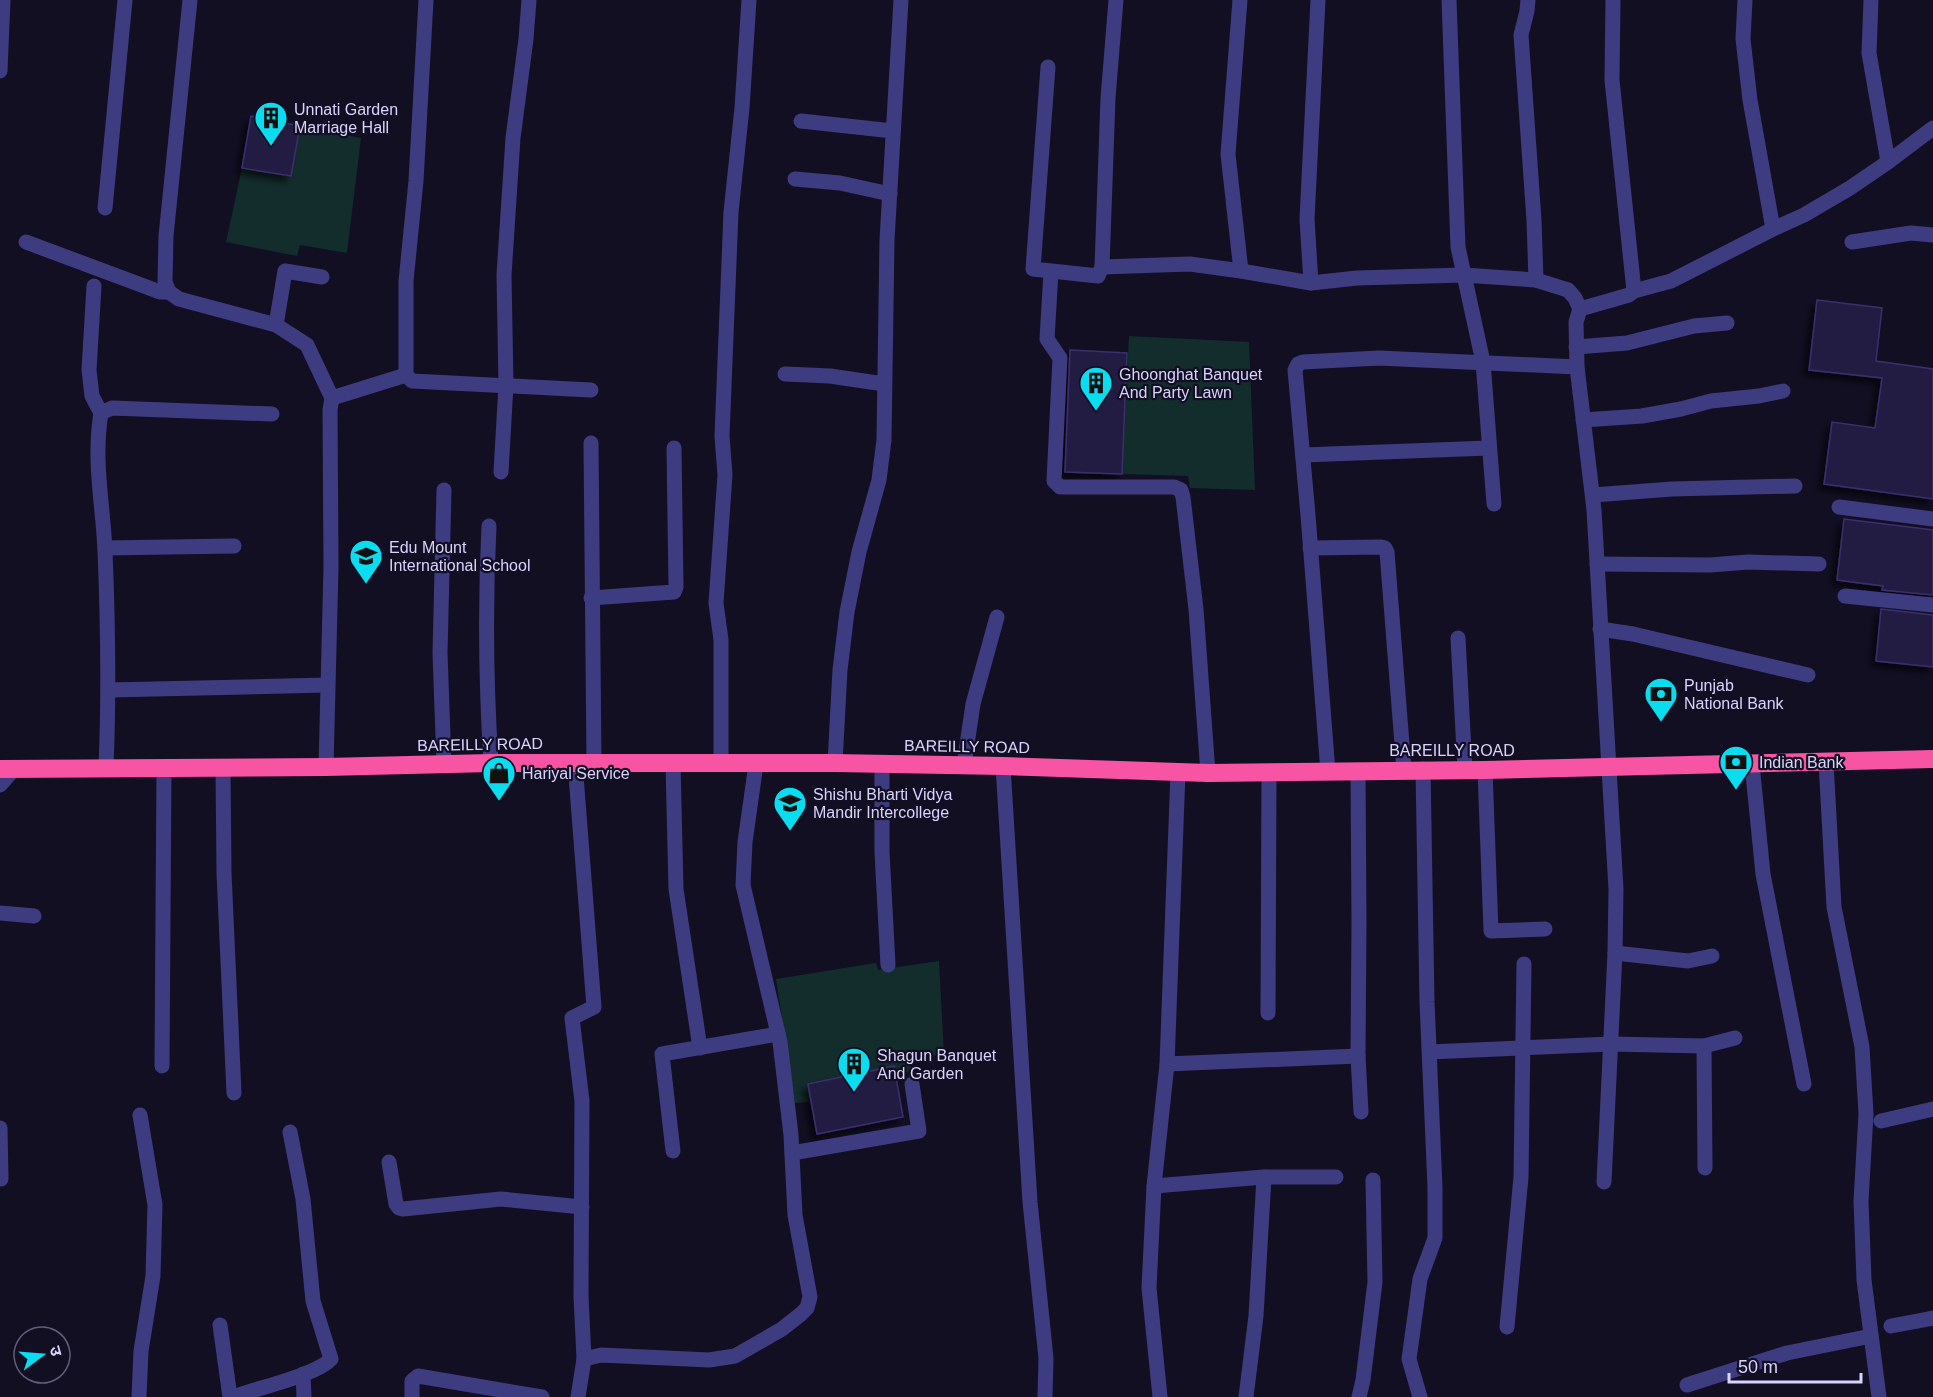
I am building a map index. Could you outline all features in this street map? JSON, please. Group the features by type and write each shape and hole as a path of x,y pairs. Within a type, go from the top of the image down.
{"highway":[{"name":"BAREILLY ROAD","path":"7,768 326,767 491,763 835,763 1208,773 1609,768 1933,759"}],"street":[{"path":"0,70 3,0"},
{"path":"105,207 125,0"},
{"path":"190,0 166,236 165,282 169,292 179,299 276,325 307,345 332,398 330,410 331,567 326,767"},
{"path":"426,0 416,181 406,281 406,375 412,381 591,390"},
{"path":"501,472 506,385 504,275 513,138 529,0"},
{"path":"721,764 722,640 716,603 725,475 722,436 731,212 742,108 749,0"},
{"path":"835,763 840,670 847,612 859,552 879,480 884,440 890,194 901,0"},
{"path":"1048,67 1033,270 1098,276 1102,267 1108,98 1116,0"},
{"path":"1240,0 1228,154 1240,271"},
{"path":"1311,283 1307,219 1318,0"},
{"path":"1449,0 1458,247 1483,362 1494,504"},
{"path":"1528,0 1521,35 1536,280"},
{"path":"1613,0 1612,80 1634,291"},
{"path":"1745,0 1743,39 1750,100 1773,229"},
{"path":"1871,0 1869,53 1888,162"},
{"path":"801,121 893,131"},
{"path":"1580,309 1671,281 1804,215 1850,188 1933,128"},
{"path":"795,179 840,183 890,194"},
{"path":"1852,242 1911,233 1933,235"},
{"path":"26,242 160,292 169,292"},
{"path":"1102,267 1190,264 1311,283 1357,278 1464,275 1536,280 1568,290 1575,298 1580,309 1576,322 1577,367 1593,495 1616,889 1616,953 1604,1182"},
{"path":"276,325 285,271 322,277"},
{"path":"1052,272 1047,339 1060,358 1054,482 1060,487 1174,487 1181,490 1196,609 1208,773"},
{"path":"94,286 89,370 92,396 101,413 97,448 105,548 109,690 106,767"},
{"path":"1576,347 1627,343 1694,326 1727,323"},
{"path":"1328,772 1295,370 1298,364 1378,358 1577,367"},
{"path":"785,374 830,376 885,384"},
{"path":"332,398 406,375"},
{"path":"1584,420 1642,416 1711,401 1783,391"},
{"path":"101,413 112,408 272,414"},
{"path":"591,443 594,763"},
{"path":"591,598 674,592 676,587 674,448"},
{"path":"1303,455 1489,448"},
{"path":"1593,495 1672,489 1795,486"},
{"path":"444,490 440,653 444,764"},
{"path":"1839,507 1933,519"},
{"path":"489,526 486,695 491,763"},
{"path":"105,548 234,546"},
{"path":"1310,548 1380,547 1385,548 1387,552 1404,770"},
{"path":"1597,564 1710,565 1748,562 1819,564"},
{"path":"1845,596 1933,605"},
{"path":"964,765 973,704 997,617"},
{"path":"1600,629 1633,634 1808,675"},
{"path":"1458,638 1465,770"},
{"path":"109,690 327,685"},
{"path":"1826,762 1834,907 1862,1047 1866,1114 1862,1212 1864,1280 1878,1397"},
{"path":"575,763 594,1007 572,1018 582,1101 581,1296 584,1359 578,1397"},
{"path":"673,764 676,889 700,1047"},
{"path":"584,1359 601,1355 709,1360 735,1356 782,1329 807,1308 810,1297 795,1215 792,1153 778,1034 743,885 756,764"},
{"path":"882,764 882,852 888,965"},
{"path":"1752,764 1763,874 1804,1084"},
{"path":"1003,766 1030,1202 1046,1358 1045,1397"},
{"path":"224,767 224,873 234,1092"},
{"path":"0,784 7,768"},
{"path":"162,1066 164,768"},
{"path":"1420,1397 1409,1359 1420,1279 1435,1238 1427,1002 1423,769"},
{"path":"1485,770 1491,931 1545,929"},
{"path":"1358,771 1358,1056 1361,1112"},
{"path":"1160,1397 1149,1288 1154,1186 1167,1064 1178,772"},
{"path":"1268,1013 1269,772"},
{"path":"0,913 34,916"},
{"path":"1616,953 1688,961 1712,956"},
{"path":"1507,1327 1521,1177 1524,964"},
{"path":"673,1151 662,1054 778,1034"},
{"path":"1430,1052 1611,1044 1704,1046 1735,1038"},
{"path":"1704,1046 1705,1168"},
{"path":"1167,1064 1358,1056"},
{"path":"792,1153 919,1131 912,1084"},
{"path":"1881,1120 1933,1109"},
{"path":"139,1397 141,1351 153,1276 155,1205 140,1115"},
{"path":"0,1128 2,1179"},
{"path":"220,1325 232,1397 303,1374 328,1363 331,1359 313,1301 303,1199 290,1132"},
{"path":"389,1162 396,1204 403,1209 501,1199 582,1207"},
{"path":"1154,1186 1264,1177 1336,1178"},
{"path":"1246,1397 1256,1316 1264,1177"},
{"path":"1359,1397 1375,1282 1373,1180"},
{"path":"1891,1326 1933,1318"},
{"path":"1687,1385 1787,1353 1871,1336"},
{"path":"303,1374 304,1397"},
{"path":"412,1397 412,1381 418,1376 542,1397"}],"green space":[{"path":"300,126 361,138 347,253 300,245 297,256 226,242 242,168 291,176"},
{"path":"1129,336 1249,342 1255,490 1190,488 1188,476 1122,474"},
{"path":"939,961 944,1054 912,1058 913,1071 896,1075 894,1066 808,1084 810,1102 795,1103 776,979 876,963 878,970"}],"building":[{"name":"Unnati Garden Marriage Hall","path":"251,116 300,126 291,176 242,168"},
{"path":"1817,300 1882,308 1876,361 1933,369 1933,499 1824,484 1832,422 1875,428 1882,378 1809,370"},
{"name":"Ghoonghat Banquet And Party Lawn","path":"1070,350 1127,353 1122,474 1065,472"},
{"path":"1844,519 1933,530 1933,595 1882,590 1883,586 1837,580"},
{"path":"1881,609 1933,615 1933,667 1876,661"},
{"name":"Shagun Banquet And Garden","path":"894,1066 903,1117 817,1134 808,1084"}],"place":[{"name":"Unnati Garden Marriage Hall","path":"271,147"},
{"name":"Ghoonghat Banquet And Party Lawn","path":"1096,412"},
{"name":"Edu Mount International School","path":"366,585"},
{"name":"Punjab National Bank","path":"1661,723"},
{"name":"Indian Bank","path":"1736,791"},
{"name":"Hariyal Service","path":"499,802"},
{"name":"Shishu Bharti Vidya Mandir Intercollege","path":"790,832"},
{"name":"Shagun Banquet And Garden","path":"854,1093"}]}
